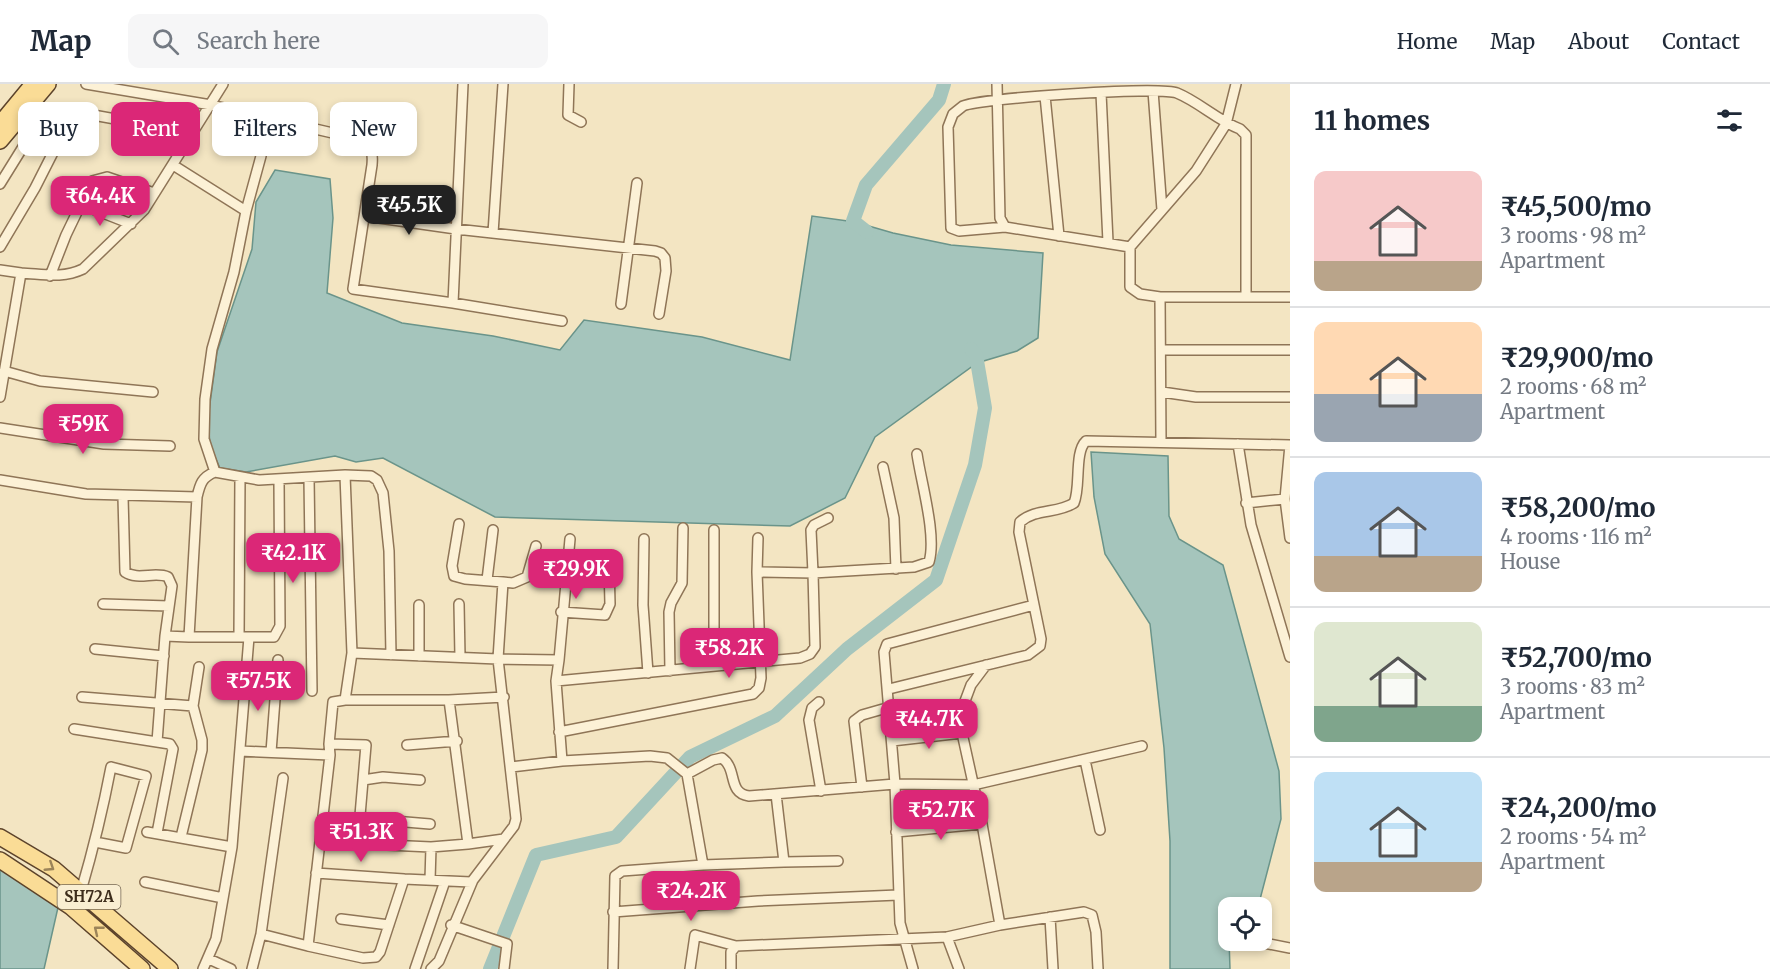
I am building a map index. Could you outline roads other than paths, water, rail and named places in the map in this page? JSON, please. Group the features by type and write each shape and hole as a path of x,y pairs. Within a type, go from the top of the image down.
{"main road":[{"path":"0,124 33,84"},
{"path":"0,141 48,84"},
{"name":"SH72A","path":"0,837 54,869 170,969"},
{"name":"SH72A","path":"0,860 71,907 142,969"}],"street":[{"path":"86,84 211,105"},
{"path":"200,122 223,84"},
{"path":"453,303 463,84"},
{"path":"493,233 503,84"},
{"path":"569,84 568,115 581,122"},
{"path":"997,84 1000,218 1005,228"},
{"path":"1236,84 1226,124 1196,171 1130,247 1130,287 1140,294 1160,297 1290,297"},
{"path":"1153,91 1162,210"},
{"path":"1130,247 1005,228 959,231 951,228 948,127 953,114 970,103 1045,96 1153,91 1177,93 1226,124 1240,129 1246,135 1247,144 1246,297"},
{"path":"1101,93 1108,242"},
{"path":"1045,96 1059,236"},
{"path":"0,247 35,188 67,125 77,114 111,118"},
{"path":"318,129 363,140 369,145 373,154 353,289 562,321"},
{"path":"0,184 18,155"},
{"path":"0,270 51,276 65,275 83,269 131,224 179,156"},
{"path":"215,472 204,439 205,399 212,349 237,263 246,211 261,156"},
{"path":"173,165 246,211"},
{"path":"51,276 80,204 92,181 99,177 118,180 154,193"},
{"path":"621,304 637,183"},
{"path":"80,204 131,224"},
{"path":"365,216 456,229 655,251 665,258 666,271 659,314"},
{"path":"0,397 10,326 21,273"},
{"path":"1160,297 1161,442"},
{"path":"0,324 10,326"},
{"path":"1161,350 1290,350"},
{"path":"4,371 40,381 153,392"},
{"path":"1162,392 1196,397 1290,396"},
{"path":"0,428 104,444 170,446"},
{"path":"889,689 1028,654 1040,646 1041,639 1019,532 1020,522 1038,512 1074,503 1078,487 1080,453 1086,441 1290,445 1285,499 1290,538"},
{"path":"1238,444 1246,503 1290,657"},
{"path":"757,572 813,573 923,566 928,562 931,554 917,454"},
{"path":"883,466 894,518 896,568"},
{"path":"189,637 196,497 200,482 215,472 279,481 345,475 371,476 377,480 383,493 389,551 391,655"},
{"path":"345,475 352,653 345,700"},
{"path":"203,969 216,939 223,898 231,847 240,751 244,637 240,477"},
{"path":"309,478 312,691"},
{"path":"0,480 86,494 123,497 196,497"},
{"path":"165,636 274,637 280,626 279,481"},
{"path":"123,497 125,572 134,576 159,574 168,577 171,586 157,742"},
{"path":"1246,503 1285,499"},
{"path":"556,681 800,658 810,654 814,647 811,530 814,525 828,518"},
{"path":"459,524 452,566 454,576 513,583 527,577 536,546"},
{"path":"670,671 669,612 671,603 682,584 683,528"},
{"path":"487,580 494,530"},
{"path":"714,530 714,666"},
{"path":"559,732 753,694 759,688 761,678 758,538"},
{"path":"562,761 556,681 570,539"},
{"path":"644,539 643,605 648,673"},
{"path":"561,612 605,615 610,604 609,564"},
{"path":"431,969 439,961 471,882 504,839 516,819 504,696 498,659 503,582"},
{"path":"103,604 169,606"},
{"path":"459,604 460,657"},
{"path":"419,605 419,656"},
{"path":"914,969 903,937 898,895 895,784 889,689 884,652 887,644 1034,605"},
{"path":"95,649 164,656"},
{"path":"352,653 559,660"},
{"path":"271,752 278,660"},
{"path":"986,665 965,701 962,733 982,824 1000,925"},
{"path":"182,837 202,740 193,706 199,667"},
{"path":"308,946 334,701 449,700 504,696"},
{"path":"81,698 193,706"},
{"path":"449,700 457,741 468,844"},
{"path":"819,702 812,708 809,720 821,790"},
{"path":"862,787 854,721 862,715 890,707"},
{"path":"74,729 170,744 173,749 152,832 231,847"},
{"path":"892,741 962,733"},
{"path":"407,745 457,741"},
{"path":"329,744 366,746 357,821 357,834 361,842 431,847 504,839"},
{"path":"686,772 722,758 727,762 736,790 740,795 895,784 973,785 1142,746"},
{"path":"240,751 330,755"},
{"path":"511,767 562,761 650,756 676,763 686,772 703,865"},
{"path":"1085,760 1100,830"},
{"path":"81,891 95,842 111,767 146,776 126,848 95,842"},
{"path":"363,780 383,777 420,780"},
{"path":"252,969 261,934 283,778"},
{"path":"776,794 784,862"},
{"path":"357,821 382,820 430,824"},
{"path":"897,832 982,824"},
{"path":"430,880 431,847"},
{"path":"613,969 613,885 618,873 703,865 838,861"},
{"path":"316,873 471,882"},
{"path":"261,934 325,951 371,958 380,952 404,879"},
{"path":"415,969 445,881"},
{"path":"145,882 223,898"},
{"path":"613,912 758,901 898,895"},
{"path":"690,969 695,935 736,946 947,936 1084,912 1092,915 1096,932 1098,969"},
{"path":"1050,917 1053,969"},
{"path":"340,919 389,925"},
{"path":"452,925 504,941 508,948 504,969"},
{"path":"947,936 959,969"},
{"path":"1272,945 1290,948"},
{"path":"731,969 732,952 736,946"},
{"path":"208,959 231,969"}],"water":[{"path":"275,170 330,179 333,218 327,293 402,323 493,336 560,350 584,320 702,337 790,360 812,216 855,222 893,233 951,245 1043,253 1038,338 1017,351 977,363 875,437 845,498 790,526 495,517 383,458 356,462 335,456 246,472 220,468 210,446 208,418 217,352 252,249 256,202"},
{"path":"1091,452 1168,456 1169,516 1179,539 1223,565 1279,771 1281,819 1261,897 1218,897 1218,951 1229,951 1230,969 1170,969 1170,841 1164,748 1150,624 1105,554 1094,497"},
{"path":"0,864 59,903 44,969 0,969"}],"waterway":[{"path":"867,232 853,221 866,185 939,100 944,84"},
{"path":"490,969 536,855 616,837 690,757 775,716 847,649 936,580 975,465 985,408 976,355 971,349"}]}
